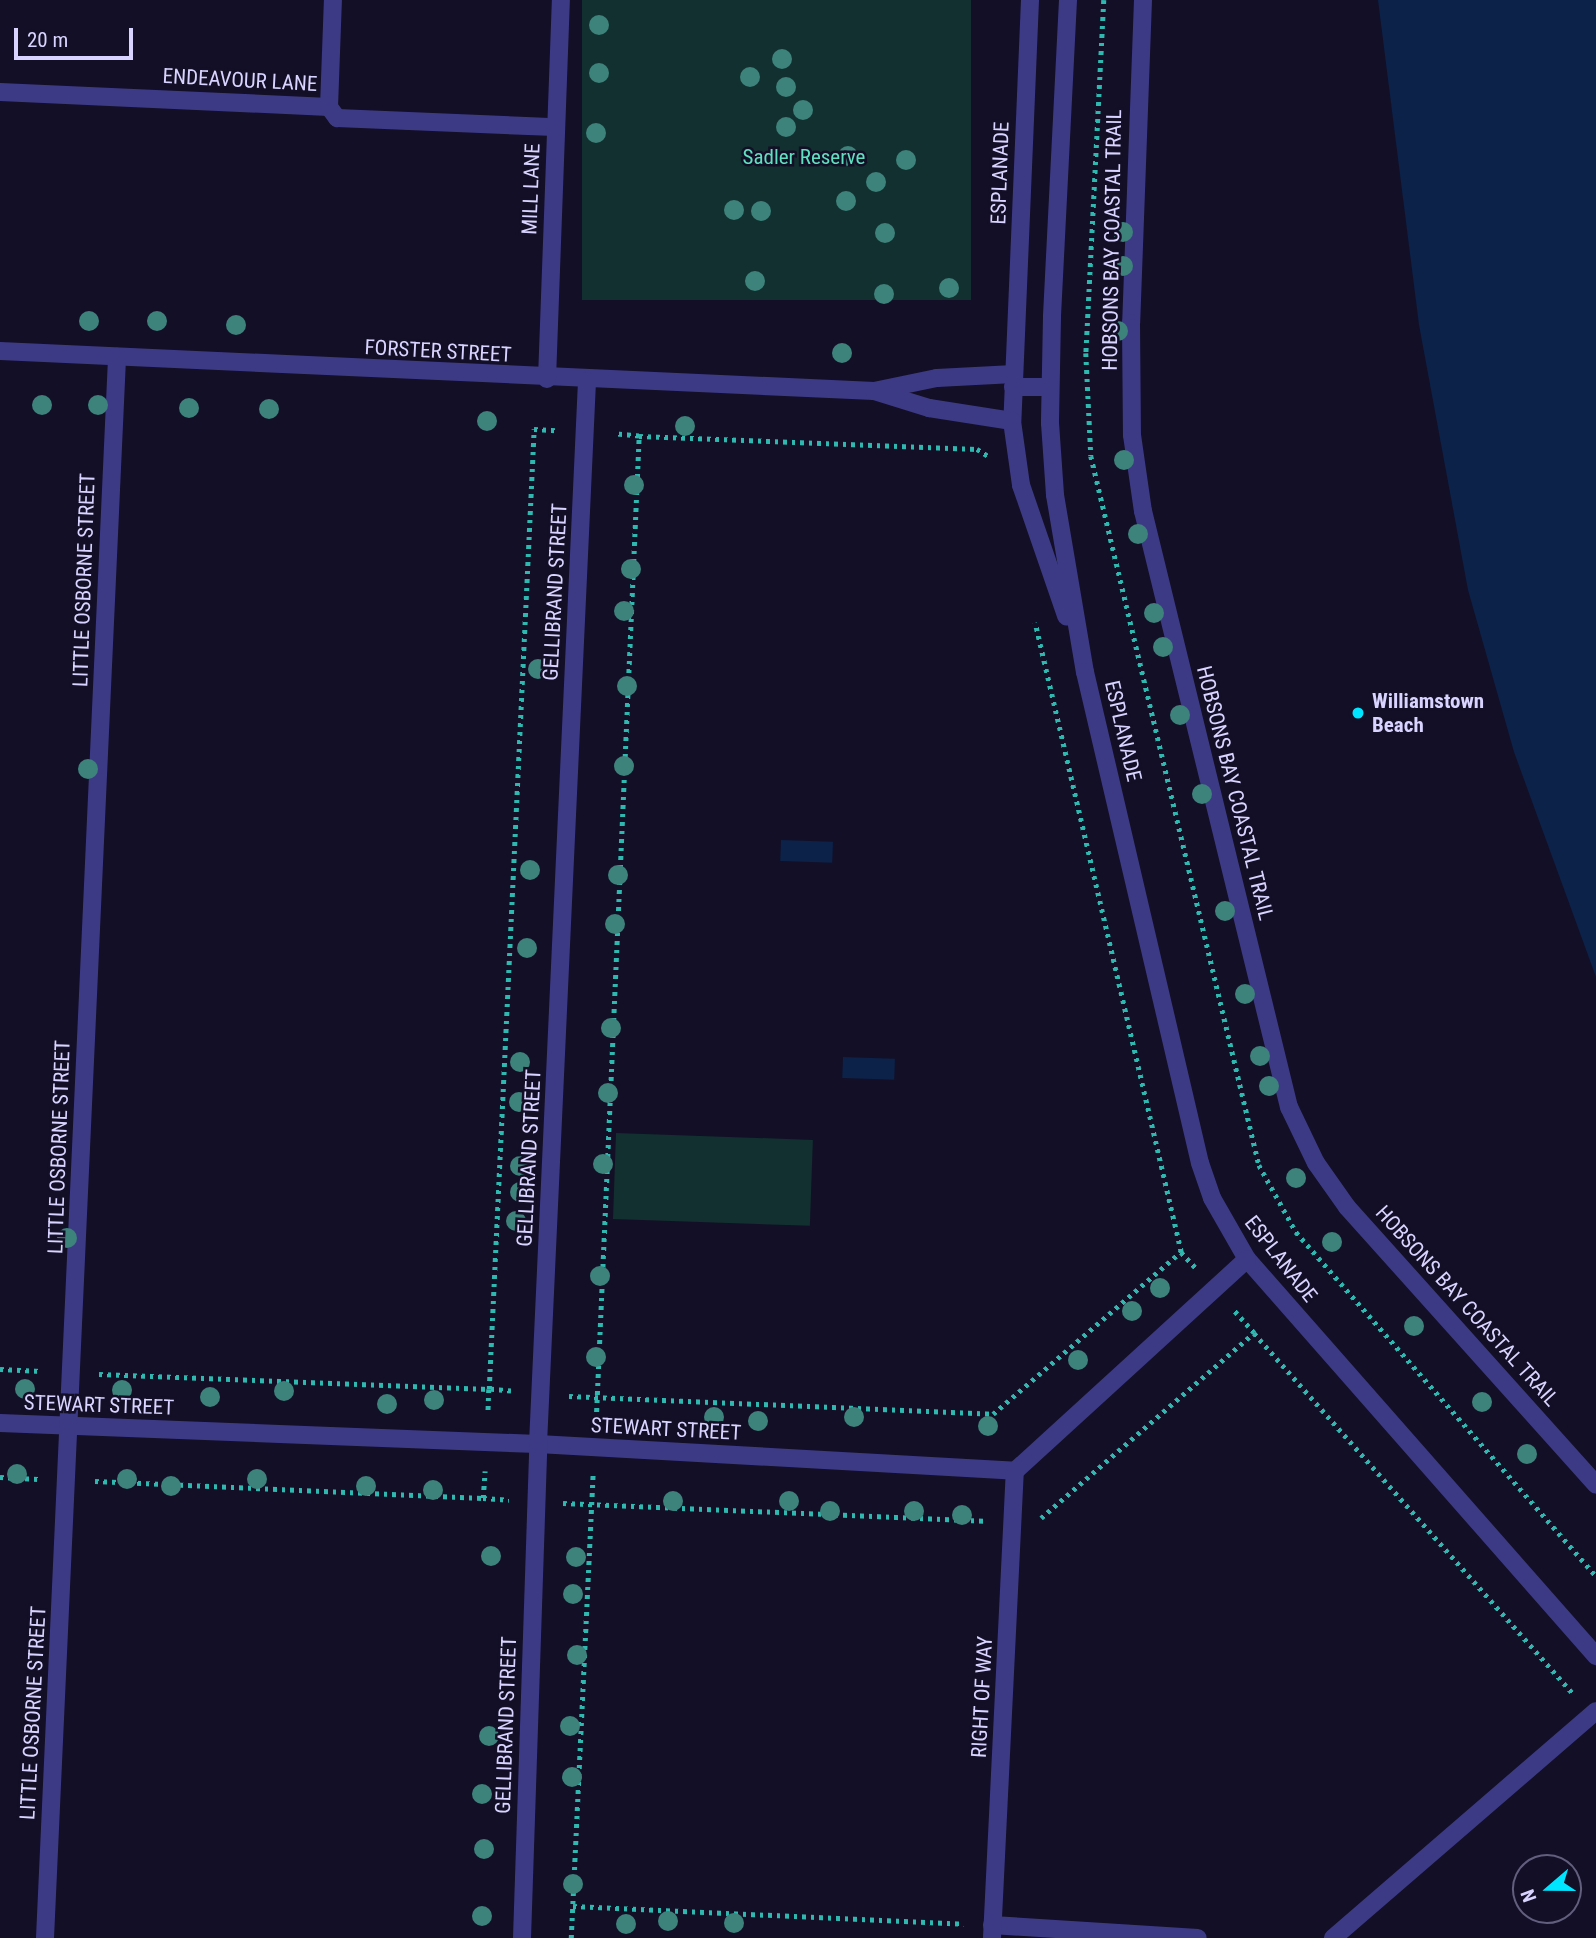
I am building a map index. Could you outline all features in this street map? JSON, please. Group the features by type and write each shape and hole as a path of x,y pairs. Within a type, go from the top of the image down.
{"street":[{"path":"329,107 333,0"},
{"name":"MILL LANE","path":"547,379 561,0"},
{"name":"ESPLANADE","path":"1030,0 1012,421 1021,485 1086,672"},
{"name":"ESPLANADE","path":"1068,0 1050,387 1055,495 1086,672 1200,1164 1212,1198 1247,1259 1596,1656"},
{"name":"HOBSONS BAY COASTAL TRAIL","path":"1143,0 1131,323 1132,435 1143,511 1289,1107 1316,1163 1347,1207 1596,1485"},
{"name":"ENDEAVOUR LANE","path":"0,92 329,107 337,118 555,127"},
{"name":"FORSTER STREET","path":"0,351 587,381 874,391 937,379 1014,380 1050,387"},
{"name":"LITTLE OSBORNE STREET","path":"45,1938 117,357"},
{"name":"GELLIBRAND STREET","path":"522,1938 538,1444 587,381"},
{"name":"FORSTER STREET","path":"874,391 929,408 1012,421"},
{"path":"1015,1471 1247,1259"},
{"name":"STEWART STREET","path":"0,1423 538,1444 1015,1471"},
{"name":"RIGHT OF WAY","path":"992,1932 1015,1471"},
{"path":"1333,1938 1594,1713"},
{"path":"992,1932 1198,1938"}],"path":[{"path":"639,436 977,449 998,463"},
{"path":"489,1389 541,1394 993,1414 1181,1252 1033,613"},
{"path":"1254,1333 1594,1713"},
{"path":"573,1906 992,1932"}],"green space":[{"name":"Sadler Reserve","path":"582,0 971,0 971,300 582,300"},
{"path":"616,1133 813,1140 810,1226 613,1219"}],"water":[{"path":"1378,0 1596,0 1596,977 1514,752 1468,590 1419,325"},
{"path":"781,840 833,842 832,863 780,861"},
{"path":"843,1057 895,1059 894,1080 842,1078"}],"place":[{"name":"Williamstown Beach","path":"1358,713"}]}
